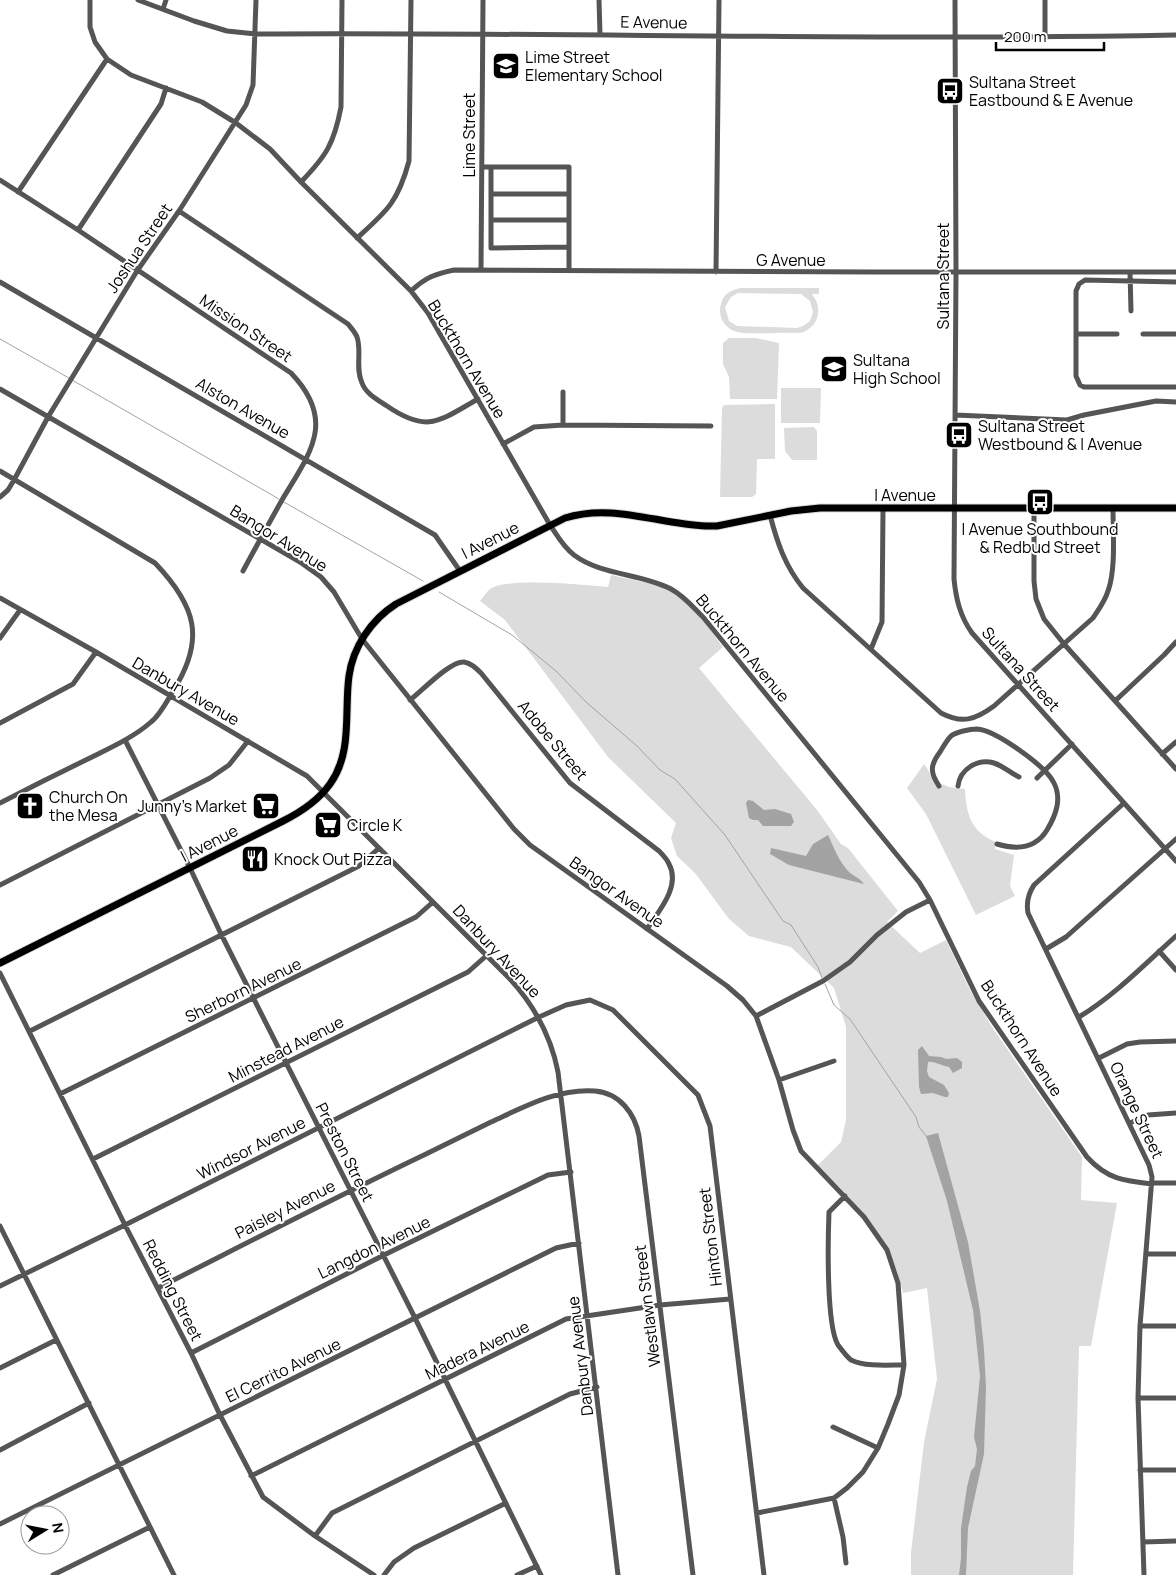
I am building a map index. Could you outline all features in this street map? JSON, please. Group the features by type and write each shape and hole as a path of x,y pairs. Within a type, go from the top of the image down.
{"main road":[{"name":"I Avenue","path":"0,963 311,805 324,792 336,774 343,755 347,733 349,677 353,659 362,639 373,624 388,609 550,525 572,516 595,512 615,512 679,524 717,526 791,510 820,508 1176,508"}],"street":[{"name":"Buckthorn Avenue","path":"90,0 90,27 95,42 108,59 131,75 202,102 236,123 270,149 411,291 428,313 550,525 566,548 583,561 672,590 703,617 913,874 930,900 979,1001 1087,1157 1110,1176 1128,1182 1176,1183"},
{"name":"E Avenue","path":"138,0 227,31 256,34 1176,35"},
{"path":"163,9 166,0"},
{"name":"Joshua Street","path":"0,497 8,490 14,480 48,417 96,337 246,106 253,85 256,0"},
{"path":"301,182 321,162 332,143 338,125 341,107 342,0"},
{"path":"357,238 388,208 396,197 409,162 411,0"},
{"name":"Lime Street","path":"481,270 482,0"},
{"path":"599,0 600,34"},
{"path":"716,272 719,0"},
{"name":"Sultana Street","path":"954,0 956,272 954,579 956,597 962,616 972,633 1176,861"},
{"path":"1045,0 1045,35"},
{"path":"18,192 108,59"},
{"path":"78,230 161,104 166,88"},
{"path":"482,167 569,167 569,270"},
{"path":"491,167 491,248 569,247"},
{"name":"Mission Street","path":"0,180 291,373 304,386 312,401 316,418 315,438 307,460 243,571"},
{"path":"491,194 569,194"},
{"path":"179,211 348,324 356,335 362,383 370,395 402,416 424,424 442,420 478,399"},
{"path":"491,220 569,220"},
{"name":"G Avenue","path":"411,291 423,280 436,274 454,270 1176,272"},
{"path":"1130,272 1131,311"},
{"path":"1176,282 1085,280 1079,284 1076,291 1076,376 1080,385 1084,387 1176,387"},
{"name":"Alston Avenue","path":"0,282 435,535 460,571"},
{"path":"1076,334 1117,334"},
{"path":"1143,334 1176,334"},
{"name":"Bangor Avenue","path":"0,389 260,539 321,577 334,592 362,639 514,829 530,845 727,986 743,1000 756,1016 779,1080 800,1151 816,1169 846,1196 864,1217 887,1250 898,1283 904,1365 899,1395 888,1424 878,1448 863,1472 834,1498 757,1513"},
{"path":"563,392 563,425"},
{"path":"955,415 1067,420 1156,401 1176,402"},
{"path":"503,444 534,427 563,425 711,426"},
{"path":"0,471 154,563 172,582 186,604 193,626 193,644 188,662 170,696 152,722 125,740 0,803"},
{"path":"871,650 882,622 883,508"},
{"path":"1034,508 1034,581 1036,599 1044,619 1176,770"},
{"path":"770,515 777,541 793,575 818,603 941,713 953,719 967,719 980,716 1019,685 1093,618 1103,603 1109,589 1113,562 1113,508"},
{"name":"Danbury Avenue","path":"0,598 248,740 307,776 516,986 539,1016 553,1050 561,1094 618,1575"},
{"path":"0,638 20,610"},
{"path":"1115,701 1176,642"},
{"path":"0,723 73,684 96,652"},
{"name":"Adobe Street","path":"410,700 451,665 463,662 472,665 481,673 570,783 659,851 669,864 672,873 672,885 667,898 647,929"},
{"path":"939,786 933,777 932,766 936,757 952,736 975,729 986,731 1008,743 1044,771 1054,782 1058,796 1056,814 1044,834 1033,844 1018,849 997,844"},
{"name":"Preston Street","path":"125,740 416,1318 541,1575"},
{"path":"0,885 210,778 230,765 248,740"},
{"path":"1162,754 1176,742"},
{"path":"1037,778 1072,744"},
{"path":"958,786 968,767 980,762 997,764 1019,778"},
{"name":"Orange Street","path":"1124,803 1034,885 1029,892 1027,901 1028,913 1149,1165 1152,1184 1140,1326 1138,1398 1144,1575"},
{"path":"1046,949 1066,937 1176,839"},
{"path":"30,1031 359,866 379,848"},
{"path":"756,1016 824,981 850,962 877,935 906,912 930,900"},
{"name":"Sherborn Avenue","path":"60,1094 416,917 433,902"},
{"path":"1079,1017 1119,988 1176,936"},
{"path":"1159,951 1176,970"},
{"name":"Minstead Avenue","path":"93,1159 468,972 486,956"},
{"name":"Redding Street","path":"0,972 125,1225 191,1353 220,1415 263,1497 374,1575"},
{"name":"Hinton Street","path":"539,1016 566,1005 590,1000 612,1010 698,1095 710,1126 764,1575"},
{"name":"Windsor Avenue","path":"0,1286 319,1128 539,1016"},
{"path":"1099,1058 1127,1044 1176,1041"},
{"path":"779,1080 834,1060"},
{"name":"Westlawn Street","path":"561,1094 586,1091 604,1093 617,1098 634,1117 639,1136 693,1575"},
{"name":"Paisley Avenue","path":"158,1288 351,1190 539,1099 561,1094"},
{"path":"1130,1123 1148,1115 1176,1113"},
{"name":"Langdon Avenue","path":"191,1353 384,1255 548,1175 570,1172"},
{"path":"846,1196 829,1212 828,1239 831,1319 838,1345 851,1360 876,1366 904,1365"},
{"path":"0,1226 174,1575"},
{"name":"El Cerrito Avenue","path":"0,1524 556,1248 579,1243"},
{"path":"1146,1254 1176,1254"},
{"name":"Madera Avenue","path":"251,1476 566,1319 660,1305 730,1300"},
{"path":"1140,1326 1176,1326"},
{"path":"0,1368 56,1340"},
{"path":"316,1536 332,1513 570,1394 597,1387"},
{"path":"1138,1398 1176,1398"},
{"path":"0,1450 89,1403"},
{"path":"833,1427 878,1448"},
{"path":"1140,1470 1176,1470"},
{"path":"834,1498 843,1537 846,1563"},
{"path":"384,1575 394,1562 414,1548 506,1503"},
{"path":"53,1575 150,1527"},
{"path":"1143,1542 1176,1541"},
{"path":"517,1575 536,1566"}],"shaded area":[{"path":"741,288 819,288 819,294 812,294 818,306 815,322 806,331 800,333 737,332 729,328 723,321 720,309 726,295 731,291","holes":["738,293 801,294 810,301 813,312 810,321 797,328 737,326 729,321 725,307 731,297"]},
{"path":"729,338 756,338 779,343 777,399 730,399 729,377 723,364 723,343"},
{"path":"781,388 821,388 820,423 781,423"},
{"path":"775,404 775,459 757,459 756,494 752,497 720,497 722,408 724,405"},
{"path":"814,427 817,431 817,460 792,460 785,451 784,428"},
{"path":"611,575 664,588 682,598 704,622 723,647 699,668 817,810 841,844 848,848 898,911 887,922 920,953 946,940 971,992 992,1027 1082,1157 1081,1200 1117,1203 1091,1346 1079,1346 1073,1575 911,1575 911,1553 924,1442 937,1379 927,1288 903,1293 894,1263 879,1235 840,1187 818,1165 841,1142 846,1120 846,1027 834,988 791,947 749,936 729,919 695,873 677,856 671,838 676,823 608,757 505,620 480,601 490,589 499,585 547,583 608,587"},
{"path":"924,764 939,789 943,784 949,787 965,789 969,814 975,827 996,842 995,849 1014,855 1010,886 1015,896 976,915 926,814 907,788"},
{"path":"748,800 753,801 764,810 775,809 791,814 794,822 791,826 763,826 758,820 749,818 746,803"},
{"path":"828,835 845,867 864,884 789,865 770,854 771,848 806,856 813,844"},
{"path":"922,1046 929,1056 946,1059 957,1058 962,1062 962,1068 953,1073 949,1067 928,1062 927,1071 929,1077 944,1085 949,1093 948,1097 933,1093 921,1094 919,1087 918,1050"},
{"path":"938,1133 968,1242 980,1311 984,1349 986,1387 984,1454 968,1528 966,1575 959,1575 961,1528 967,1487 971,1471 975,1466 977,1449 974,1437 980,1376 973,1310 947,1201 926,1136"}],"waterway":[{"path":"0,339 69,378"},
{"path":"72,380 279,499"},
{"path":"282,501 423,581"},
{"path":"439,592 512,635 556,671 586,702 637,746 660,770 675,779 725,835 783,921 791,925 818,967 822,978"},
{"path":"825,984 834,1005 850,1019 916,1117 919,1127 927,1137"}],"place":[{"name":"Lime Street Elementary School","path":"506,66"},
{"name":"Sultana Street Eastbound & E Avenue","path":"950,91"},
{"name":"Sultana High School","path":"834,369"},
{"name":"Sultana Street Westbound & I Avenue","path":"959,435"},
{"name":"I Avenue Southbound & Redbud Street","path":"1040,502"},
{"name":"Church On the Mesa","path":"30,806"},
{"name":"Junny's Market","path":"266,806"},
{"name":"Circle K","path":"328,825"},
{"name":"Knock Out Pizza","path":"255,859"}]}
